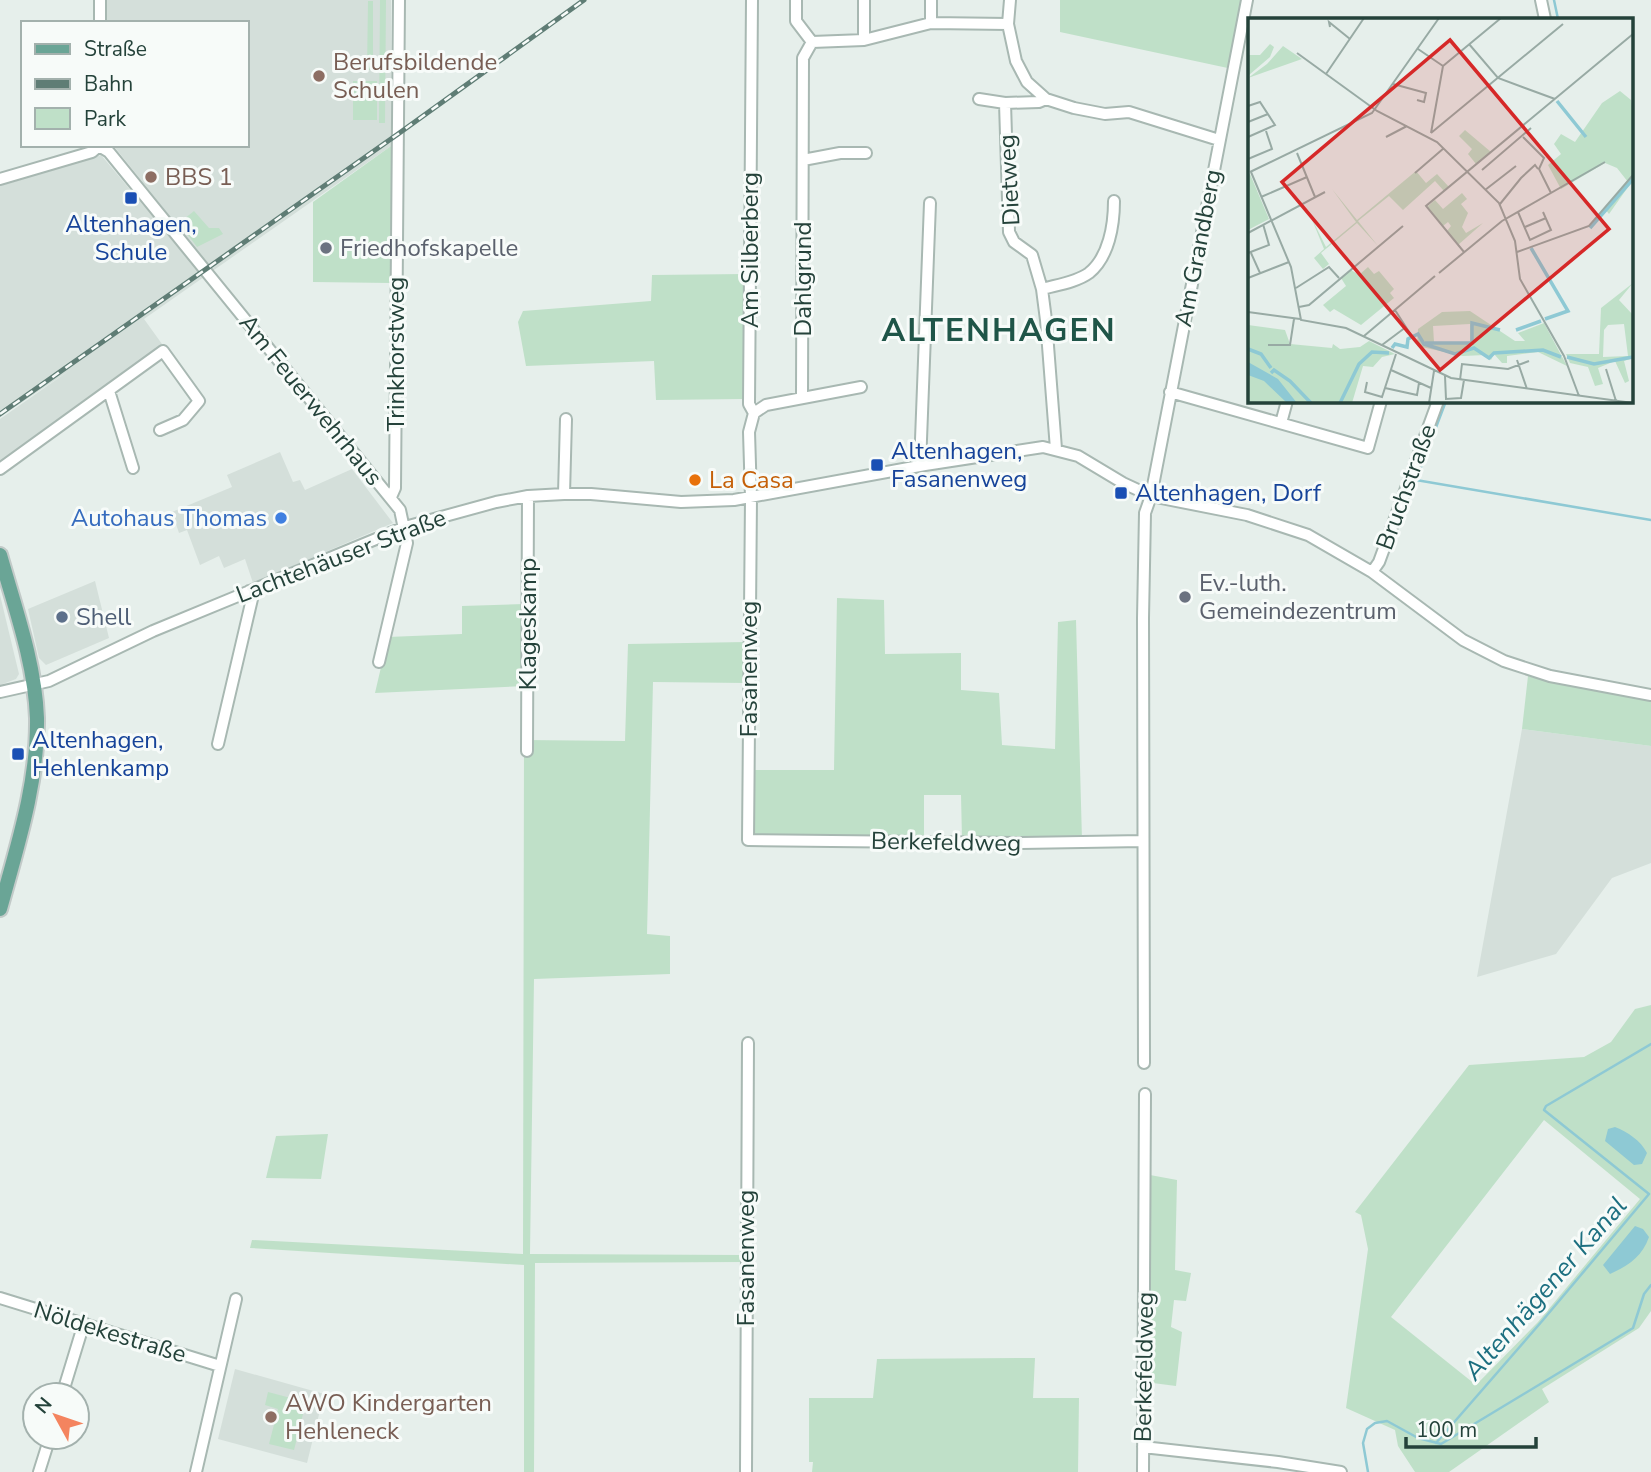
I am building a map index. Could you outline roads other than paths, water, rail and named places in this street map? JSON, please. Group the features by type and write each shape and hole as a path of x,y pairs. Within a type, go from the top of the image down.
{"main road":[{"path":"0,555 32,671 37,718 32,778 19,841 0,909"}],"street":[{"path":"100,0 100,21"},
{"name":"Trinkhorstweg","path":"391,497 395,488 399,0"},
{"name":"Am Silberberg","path":"751,498 749,432 754,413 749,404 752,0"},
{"path":"796,0 796,22 812,42 864,40 931,23 1008,24"},
{"path":"864,0 864,40"},
{"path":"930,0 931,23"},
{"path":"1010,0 1008,24 1016,61 1027,82 1046,99 1105,114 1129,112 1219,140"},
{"name":"Am Grandberg","path":"1151,496 1247,0"},
{"path":"1541,0 1545,18"},
{"name":"Dahlgrund","path":"802,397 803,58 812,42"},
{"name":"Dietweg","path":"979,99 1005,103 1040,102 1046,99"},
{"name":"Dietweg","path":"1005,103 1009,232 1014,242 1032,255 1042,289 1056,449"},
{"path":"0,179 92,152 99,147"},
{"name":"Am Feuerwehrhaus","path":"102,147 109,152 391,497 400,510 405,527"},
{"path":"803,160 840,153 866,153"},
{"path":"1042,289 1088,274 1100,260 1114,223 1114,201"},
{"path":"920,466 930,203"},
{"path":"0,469 163,351 199,401 183,420 160,430"},
{"path":"754,413 766,405 861,387"},
{"path":"109,391 133,468"},
{"path":"1170,392 1368,448 1381,402"},
{"path":"1281,423 1287,402"},
{"name":"Bruchstraße","path":"1372,572 1379,562 1438,402"},
{"path":"564,494 566,419"},
{"name":"Lachtehäuser Straße","path":"0,692 33,686 56,678 153,631 249,591 405,527 464,509 528,496 564,494 681,502 751,498 1029,448 1056,449 1078,456 1151,496 1247,515 1294,529 1323,542 1372,572 1464,640 1504,661 1550,676 1651,695"},
{"name":"Klageskamp","path":"527,751 528,496"},
{"path":"1144,1063 1145,513 1151,496"},
{"name":"Fasanenweg","path":"748,840 751,498"},
{"path":"379,663 407,543 405,527"},
{"path":"218,744 252,599 249,591"},
{"name":"Berkefeldweg","path":"748,840 1021,843 1143,841"},
{"name":"Fasanenweg","path":"746,1472 748,1043"},
{"name":"Berkefeldweg","path":"1143,1472 1145,1094"},
{"name":"Nöldekestraße","path":"0,1298 220,1366"},
{"path":"197,1472 236,1299"},
{"path":"66,1381 84,1323"},
{"path":"1143,1447 1277,1467 1341,1472"},
{"path":"39,1472 46,1451"}],"water":[{"path":"1615,1127 1634,1137 1647,1153 1642,1164 1634,1165 1605,1141 1608,1129"},
{"path":"1635,1226 1643,1229 1649,1237 1643,1250 1634,1260 1610,1274 1603,1265"}],"waterway":[{"name":"Altenhägener Kanal","path":"1554,0 1558,18"},
{"name":"Altenhägener Kanal","path":"1446,402 1416,480 1651,520"},
{"name":"Altenhägener Kanal","path":"1436,1443 1649,1194 1544,1110 1546,1106 1651,1044"},
{"path":"1368,1472 1363,1443 1367,1429 1375,1423 1387,1421 1418,1438 1441,1444 1633,1328 1644,1294 1651,1285"}],"railway":[{"path":"0,414 584,0"}],"place":[{"name":"Berufsbildende Schulen","path":"319,76"},
{"name":"BBS 1","path":"151,177"},
{"name":"Altenhagen, Schule","path":"131,198"},
{"name":"Friedhofskapelle","path":"326,248"},
{"name":"Altenhagen, Fasanenweg","path":"877,465"},
{"name":"La Casa","path":"695,480"},
{"name":"Altenhagen, Dorf","path":"1121,493"},
{"name":"Autohaus Thomas","path":"281,518"},
{"name":"Ev.-luth. Gemeindezentrum","path":"1185,597"},
{"name":"Shell","path":"62,617"},
{"name":"Altenhagen, Hehlenkamp","path":"18,754"},
{"name":"AWO Kindergarten Hehleneck","path":"271,1417"}],"district":[{"name":"ALTENHAGEN","path":"999,330"}]}
